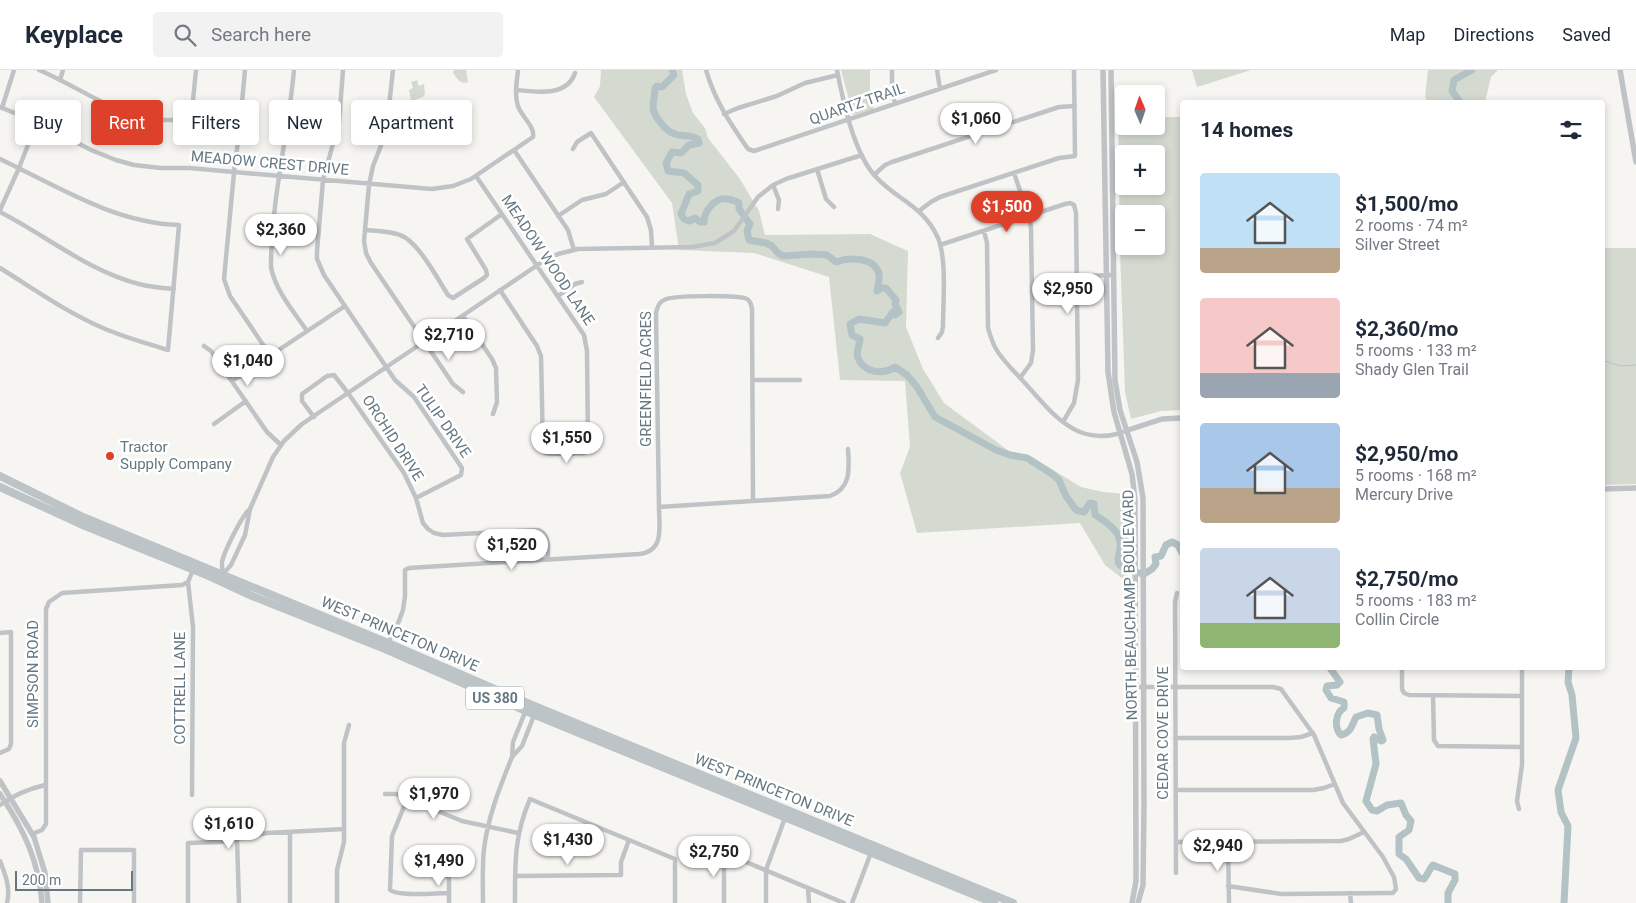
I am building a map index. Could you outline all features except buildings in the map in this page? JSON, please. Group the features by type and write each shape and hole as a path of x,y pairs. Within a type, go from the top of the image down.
{"highway":[{"name":"WEST PRINCETON DRIVE","path":"0,476 83,517 222,574 536,711 973,890 1013,903"},
{"name":"WEST PRINCETON DRIVE","path":"0,486 85,526 252,596 386,646"},
{"name":"WEST PRINCETON DRIVE","path":"973,890 994,903"}],"street":[{"path":"1,107 14,70"},
{"path":"39,70 106,103 138,116 164,120 191,120 196,70"},
{"path":"60,80 63,70"},
{"path":"245,70 225,282 230,296 270,355"},
{"path":"294,70 289,122 278,176 271,257 272,277 307,331"},
{"path":"343,70 338,122 323,180 317,260 324,275 387,368"},
{"path":"393,70 386,133 373,166 369,185 364,245 368,256 453,384 463,392"},
{"path":"518,70 516,90 543,92 553,91 570,82 575,73"},
{"path":"892,70 892,90 895,104"},
{"path":"937,70 940,89"},
{"name":"QUARTZ TRAIL","path":"724,114 748,149 754,151 996,70"},
{"path":"919,211 935,199 1064,157 1075,156 1074,70"},
{"name":"NORTH BEAUCHAMP BOULEVARD","path":"1103,70 1108,377 1113,407 1138,470 1143,518 1143,885 1138,903"},
{"name":"NORTH BEAUCHAMP BOULEVARD","path":"1110,70 1116,380 1132,474 1135,518 1136,887 1132,903"},
{"path":"1620,70 1636,162"},
{"path":"708,71 724,114 777,96 805,83 837,73 849,119 862,155 874,175 884,185 919,211 931,226 940,245 943,326 938,338"},
{"name":"MEADOW CREST DRIVE","path":"81,144 122,162 153,168 197,168 369,185 437,189 458,184 476,176 534,135 533,130 517,105 516,90"},
{"path":"874,175 885,165 892,162 1059,107 1075,106"},
{"name":"MEADOW CREST DRIVE","path":"1,107 15,113"},
{"path":"573,149 577,142 591,133 649,222 652,247"},
{"path":"28,145 0,211 74,257 110,274 142,285 174,289"},
{"path":"514,150 570,233 574,250"},
{"path":"222,574 231,565 245,535 250,509 280,445 295,430 500,290 554,256 574,250 706,245 723,239 736,229 758,197 773,185 783,180 862,155"},
{"path":"0,159 97,206 146,220 179,225 168,350 123,336 82,318 0,268"},
{"path":"817,169 826,199 834,207"},
{"path":"1014,173 1029,216 1031,229 1034,350 1030,363 1020,378"},
{"name":"MEADOW WOOD LANE","path":"476,176 582,332 586,343 588,445 586,452 579,454 545,453 543,448 541,356 535,343 500,290"},
{"path":"558,216 582,200 606,194 624,182"},
{"path":"773,185 779,200 778,209"},
{"path":"940,245 1072,203 1076,213 1078,385 1074,403 1063,422"},
{"path":"365,230 398,234 407,238 448,294 453,298 487,275 486,270 467,239 502,214"},
{"path":"984,231 990,336 999,354 1063,422 1077,431 1094,436 1106,436 1162,419 1180,418"},
{"path":"1077,276 1114,275"},
{"path":"558,296 575,284 582,282"},
{"name":"GREENFIELD ACRES","path":"548,559 644,554 654,550 658,543 656,313 659,304 664,299 679,297 738,297 747,299 751,303 753,501"},
{"path":"232,381 345,306"},
{"path":"463,316 496,368 498,402 493,414"},
{"path":"204,346 211,351 267,432 280,445"},
{"name":"TULIP DRIVE","path":"387,368 397,382 414,397 462,468 461,476 416,498"},
{"name":"ORCHID DRIVE","path":"314,417 302,400 302,394 327,376 334,375 404,473 416,498 423,523 428,529 443,535 538,530 546,535 548,559"},
{"path":"753,380 800,380"},
{"path":"214,424 246,402"},
{"path":"659,507 825,497 838,492 848,478 848,449"},
{"path":"1605,489 1636,488"},
{"path":"222,574 222,562 238,528 250,509"},
{"path":"386,646 403,610 405,570 412,567 548,559"},
{"path":"188,582 193,570"},
{"name":"SIMPSON ROAD","path":"32,834 42,830 46,824 46,609 49,602 62,593 182,585 188,582"},
{"name":"COTTRELL LANE","path":"188,582 193,623 192,795"},
{"name":"CEDAR COVE DRIVE","path":"1176,873 1175,602 1177,594"},
{"path":"0,633 11,632 11,744 8,749 0,754"},
{"path":"1175,636 1180,636"},
{"path":"1402,670 1402,689 1409,696 1522,696"},
{"path":"1519,809 1517,801 1522,770 1522,670"},
{"path":"1136,687 1274,687 1281,689 1312,733 1343,803 1390,868 1396,884 1395,891 1388,893 1281,894 1228,886"},
{"path":"1434,696 1434,740 1438,746 1522,746"},
{"path":"483,903 483,856 487,828 512,757 513,742 527,707"},
{"path":"512,757 522,746 536,711"},
{"path":"337,903 337,870 344,842 344,743 349,725"},
{"path":"1175,738 1290,738 1312,733"},
{"path":"0,781 5,801 24,833 32,852 40,881 42,903"},
{"path":"5,801 27,789 45,784"},
{"path":"1176,790 1313,790 1335,784"},
{"path":"0,794 32,834 45,873 48,903"},
{"path":"385,794 396,794 462,821 487,828 518,833"},
{"path":"407,799 392,836 390,890 394,892 448,893"},
{"path":"515,903 515,858 518,833 530,800 674,859 675,903"},
{"path":"766,903 766,870 787,813"},
{"path":"188,903 188,843 210,843 260,834 344,829"},
{"path":"1176,842 1341,841 1349,840 1364,832"},
{"path":"290,833 290,903"},
{"path":"237,839 239,903"},
{"path":"515,876 621,875 622,862 629,840"},
{"path":"1228,842 1228,903"},
{"path":"703,844 844,903"},
{"path":"852,903 872,849"},
{"path":"80,903 81,850 134,850 134,903"},
{"path":"724,853 724,903"},
{"path":"0,861 9,894 7,903"},
{"path":"444,867 448,875 449,903"},
{"path":"1136,869 1139,870 1140,884 1143,885"},
{"path":"808,888 808,903"},
{"path":"1350,893 1350,903"}],"shaded area":[{"path":"454,70 466,70 468,82 463,83 459,81 453,73"},
{"path":"601,70 682,70 686,94 693,113 705,128 708,138 740,179 759,211 765,235 870,234 908,251 906,327 923,369 944,403 1009,451 1032,457 1081,487 1103,492 1128,494 1128,583 1105,565 1080,523 917,533 900,473 910,447 905,381 840,380 829,277 754,253 679,250 672,203 594,97 600,86"},
{"path":"841,70 870,70 870,98 874,109 853,115"},
{"path":"1192,70 1251,70 1197,87"},
{"path":"1428,70 1498,70 1491,77 1485,100 1427,100 1425,97"},
{"path":"417,80 419,86 424,84 425,94 423,97 411,100 409,90 413,88 411,82"},
{"path":"1165,117 1180,117 1180,410 1161,411 1131,419 1125,392 1120,255 1165,255 1165,205 1119,205 1119,195 1165,195 1165,145 1118,145 1118,135 1165,135"},
{"path":"1605,248 1636,248 1636,484 1605,485"}],"waterway":[{"path":"672,70 674,75 662,87 657,86 655,88 653,108 664,127 672,133 698,139 699,143 689,145 681,153 672,152 666,163 668,171 684,173 698,185 698,191 689,194 681,214 684,219 689,221 695,218 700,222 704,222 706,213 714,202 730,199 739,203 739,209 750,224 747,231 749,240 766,243 783,256 827,255 836,262 854,259 867,261 872,264 877,268 879,274 877,291 886,288 896,300 895,304 899,312 895,315 893,312 885,323 859,319 850,324 852,335 860,339 857,356 865,367 869,370 880,372 895,367 907,375 917,387 935,417 996,450 1027,458 1052,474 1059,480 1066,496 1076,510 1084,512 1090,503 1094,504 1095,515 1117,533 1120,543 1118,561 1123,568 1144,574 1156,564 1155,557 1161,556 1166,545 1172,542 1178,545 1180,549"},
{"path":"1459,100 1452,91 1454,80 1472,70"},
{"path":"1605,361 1620,366 1636,365"},
{"path":"1331,670 1340,682 1337,685 1327,686 1326,690 1331,698 1344,702 1344,708 1339,713 1336,721 1337,729 1341,735 1349,731 1356,717 1368,713 1377,715 1383,740 1381,741 1374,737 1373,739 1376,764 1366,801 1372,810 1377,811 1387,805 1401,803 1411,821 1409,830 1399,837 1399,854 1406,859 1419,878 1424,879 1433,865 1455,874 1455,880 1448,893 1448,903"},
{"path":"1564,903 1568,826 1561,812 1558,790 1576,738 1572,695 1568,682 1569,670"}],"place":[{"name":"Tractor Supply Company","path":"110,456"}]}
